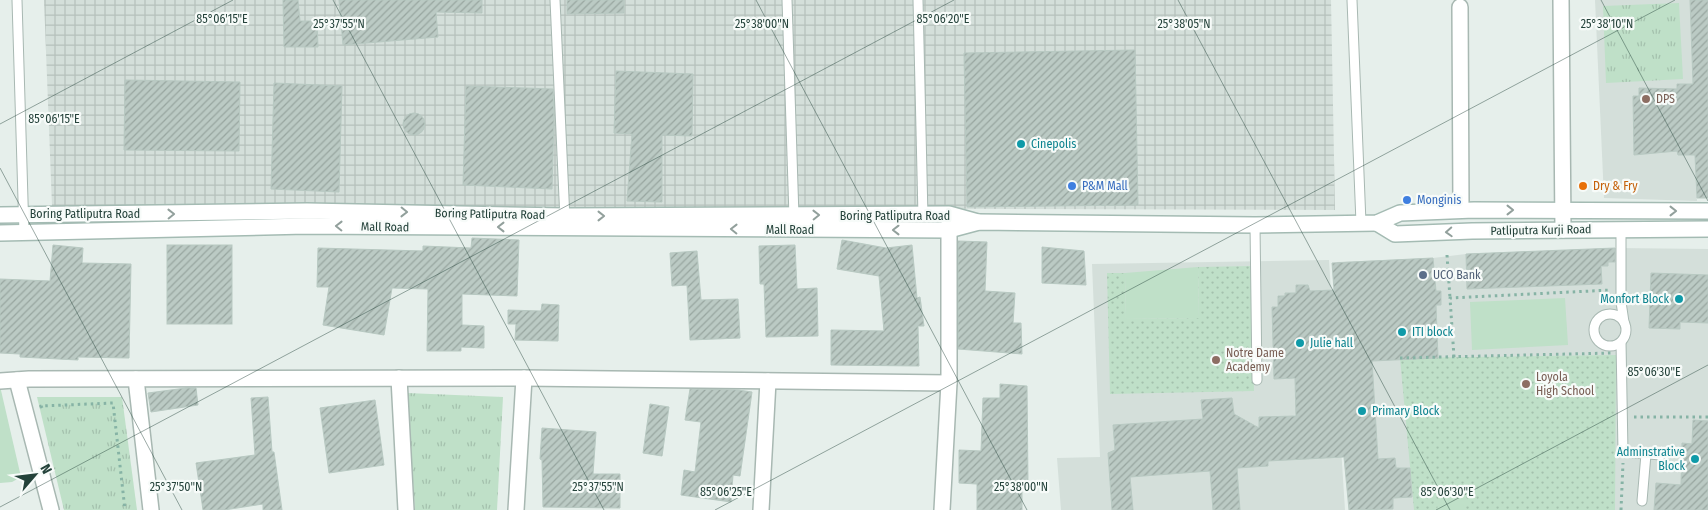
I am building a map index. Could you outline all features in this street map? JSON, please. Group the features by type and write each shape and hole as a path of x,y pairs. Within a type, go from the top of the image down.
{"street":[{"path":"1561,0 1563,230"},
{"path":"1460,7 1465,210 1472,231"},
{"path":"979,222 1255,225 1377,223 1400,212 1465,210 1708,211"},
{"path":"1652,211 1652,229"},
{"name":"Boring Patliputra Road","path":"0,215 24,214 109,222"},
{"name":"Boring Patliputra Road","path":"794,223 923,214 949,214 979,222"},
{"path":"942,510 949,383 949,214"},
{"name":"Mall Road","path":"0,233 24,233 109,222 307,218 794,223 924,230 949,230 979,222"},
{"name":"Patliputra Kurji Road","path":"1377,223 1395,234 1472,231 1708,228"},
{"path":"399,378 406,510"},
{"path":"0,381 524,378 949,383"},
{"path":"516,510 524,378"},
{"path":"136,379 151,510"},
{"path":"17,380 51,510"},
{"path":"761,510 768,381"}],"lane":[{"path":"17,0 24,233"},
{"path":"555,0 565,221"},
{"path":"787,0 794,223"},
{"path":"918,0 924,230"},
{"path":"1352,0 1361,223"},
{"path":"1255,225 1257,380"},
{"path":"1621,229 1621,289 1626,332 1621,342 1623,452 1661,455"},
{"path":"1621,342 1612,346 1602,344 1596,336 1595,327 1600,318 1610,314 1615,315 1624,322"},
{"path":"1642,501 1646,454"}],"path":[{"path":"1447,256 1454,357"},
{"path":"1450,298 1621,289"},
{"path":"1400,358 1622,353"},
{"path":"43,415 41,406 113,403 125,510"},
{"path":"1622,417 1708,417"},
{"path":"1622,510 1623,452"}],"shaded area":[{"path":"44,0 1331,0 1335,210 52,206"},
{"name":"DPS","path":"1595,0 1690,0 1697,201 1604,198"},
{"name":"Loyola High School","path":"1616,248 1708,249 1708,510 1377,510 1352,507 1337,262 1433,258 1466,254"},
{"name":"Notre Dame Academy","path":"1329,260 1345,510 1061,510 1057,458 1100,457 1092,264"}],"green space":[{"path":"1679,3 1683,79 1606,83 1603,6"},
{"path":"1251,266 1254,391 1110,394 1107,273 1125,273 1126,319 1199,318 1198,267"},
{"path":"1198,267 1199,318 1126,319 1125,273"},
{"path":"1565,298 1568,345 1472,350 1470,302"},
{"path":"1616,355 1615,510 1414,510 1400,358"},
{"path":"0,386 21,477 12,482 0,483"},
{"path":"407,393 503,397 497,510 415,510"},
{"path":"37,397 122,397 137,510 64,510"},
{"path":"1439,496 1465,499 1463,510 1437,510"}],"building":[{"path":"283,0 298,0 300,21 317,21 318,47 284,47"},
{"path":"339,0 482,0 482,13 436,12 438,37 343,45"},
{"path":"567,0 624,0 624,13 567,14"},
{"path":"1690,0 1708,0 1708,198 1697,198 1695,155 1678,155 1677,151 1634,155 1633,96 1639,96 1639,88 1677,89 1677,84 1693,84"},
{"path":"1135,50 1138,205 967,207 964,53"},
{"path":"616,71 693,74 692,136 662,135 662,202 627,201 632,134 614,133"},
{"path":"125,80 240,82 239,151 124,150"},
{"path":"274,83 342,86 339,192 271,189"},
{"path":"466,86 553,89 552,189 463,185"},
{"path":"414,113 422,116 425,124 422,132 414,135 406,132 403,124 406,116"},
{"path":"472,238 519,240 517,296 462,294 462,325 484,326 484,348 461,347 461,351 427,351 428,289 392,288 384,335 323,325 329,287 317,287 318,248 423,251 423,246 471,248"},
{"path":"842,240 886,248 912,245 917,298 920,297 924,326 918,326 919,366 831,365 831,330 884,331 879,276 837,269"},
{"path":"958,241 987,242 985,291 1015,293 1013,323 1021,323 1022,354 958,349"},
{"path":"53,245 83,248 82,263 131,264 129,358 78,357 78,360 20,357 20,354 0,353 0,279 50,281"},
{"path":"167,245 232,245 232,324 167,324"},
{"path":"795,245 797,289 817,288 818,336 766,337 764,284 760,284 759,246"},
{"path":"1042,247 1084,251 1086,285 1042,283"},
{"path":"1615,248 1615,262 1608,262 1608,266 1601,266 1602,284 1467,289 1466,254"},
{"path":"697,251 701,300 738,299 740,338 690,340 687,285 672,286 670,253"},
{"path":"1433,258 1436,291 1441,291 1441,305 1436,305 1438,358 1372,361 1378,459 1395,458 1396,468 1410,468 1412,497 1393,498 1393,509 1349,510 1344,457 1268,461 1268,466 1237,468 1240,510 1213,510 1210,471 1130,477 1133,510 1112,510 1108,453 1115,450 1113,425 1203,419 1201,400 1232,398 1234,414 1259,428 1259,417 1296,416 1295,378 1274,379 1272,307 1278,307 1278,296 1285,296 1285,293 1296,293 1296,285 1308,285 1310,291 1334,290 1332,263"},
{"name":"Monfort Block","path":"1651,273 1708,275 1708,323 1680,322 1680,329 1649,328"},
{"path":"542,304 559,305 558,341 515,340 516,324 508,324 508,310 541,311"},
{"path":"1000,384 1027,386 1028,485 1022,485 1022,510 977,510 977,484 959,483 959,450 981,451 983,398 1000,398"},
{"path":"196,388 198,405 151,412 148,393"},
{"path":"690,389 752,392 740,476 733,475 731,502 681,495 684,470 695,472 701,422 685,420"},
{"path":"268,397 272,452 274,452 282,510 263,510 263,504 224,510 203,510 196,463 255,455 251,398"},
{"path":"375,400 384,465 329,473 320,408"},
{"path":"650,404 669,407 662,456 643,453"},
{"path":"1693,420 1708,421 1708,510 1654,510 1656,483 1681,485 1682,443 1692,444"},
{"path":"542,428 596,432 593,474 620,474 620,508 543,507 542,460 540,459"}],"place":[{"name":"DPS","path":"1646,99"},
{"name":"Cinepolis","path":"1021,144"},
{"name":"P&M Mall","path":"1072,186"},
{"name":"Dry & Fry","path":"1583,186"},
{"name":"Monginis","path":"1407,200"},
{"name":"UCO Bank","path":"1423,275"},
{"name":"Monfort Block","path":"1679,299"},
{"name":"ITI block","path":"1402,332"},
{"name":"Julie hall","path":"1300,343"},
{"name":"Notre Dame Academy","path":"1216,360"},
{"name":"Loyola High School","path":"1526,384"},
{"name":"Primary Block","path":"1362,411"},
{"name":"Adminstrative Block","path":"1695,459"}]}
